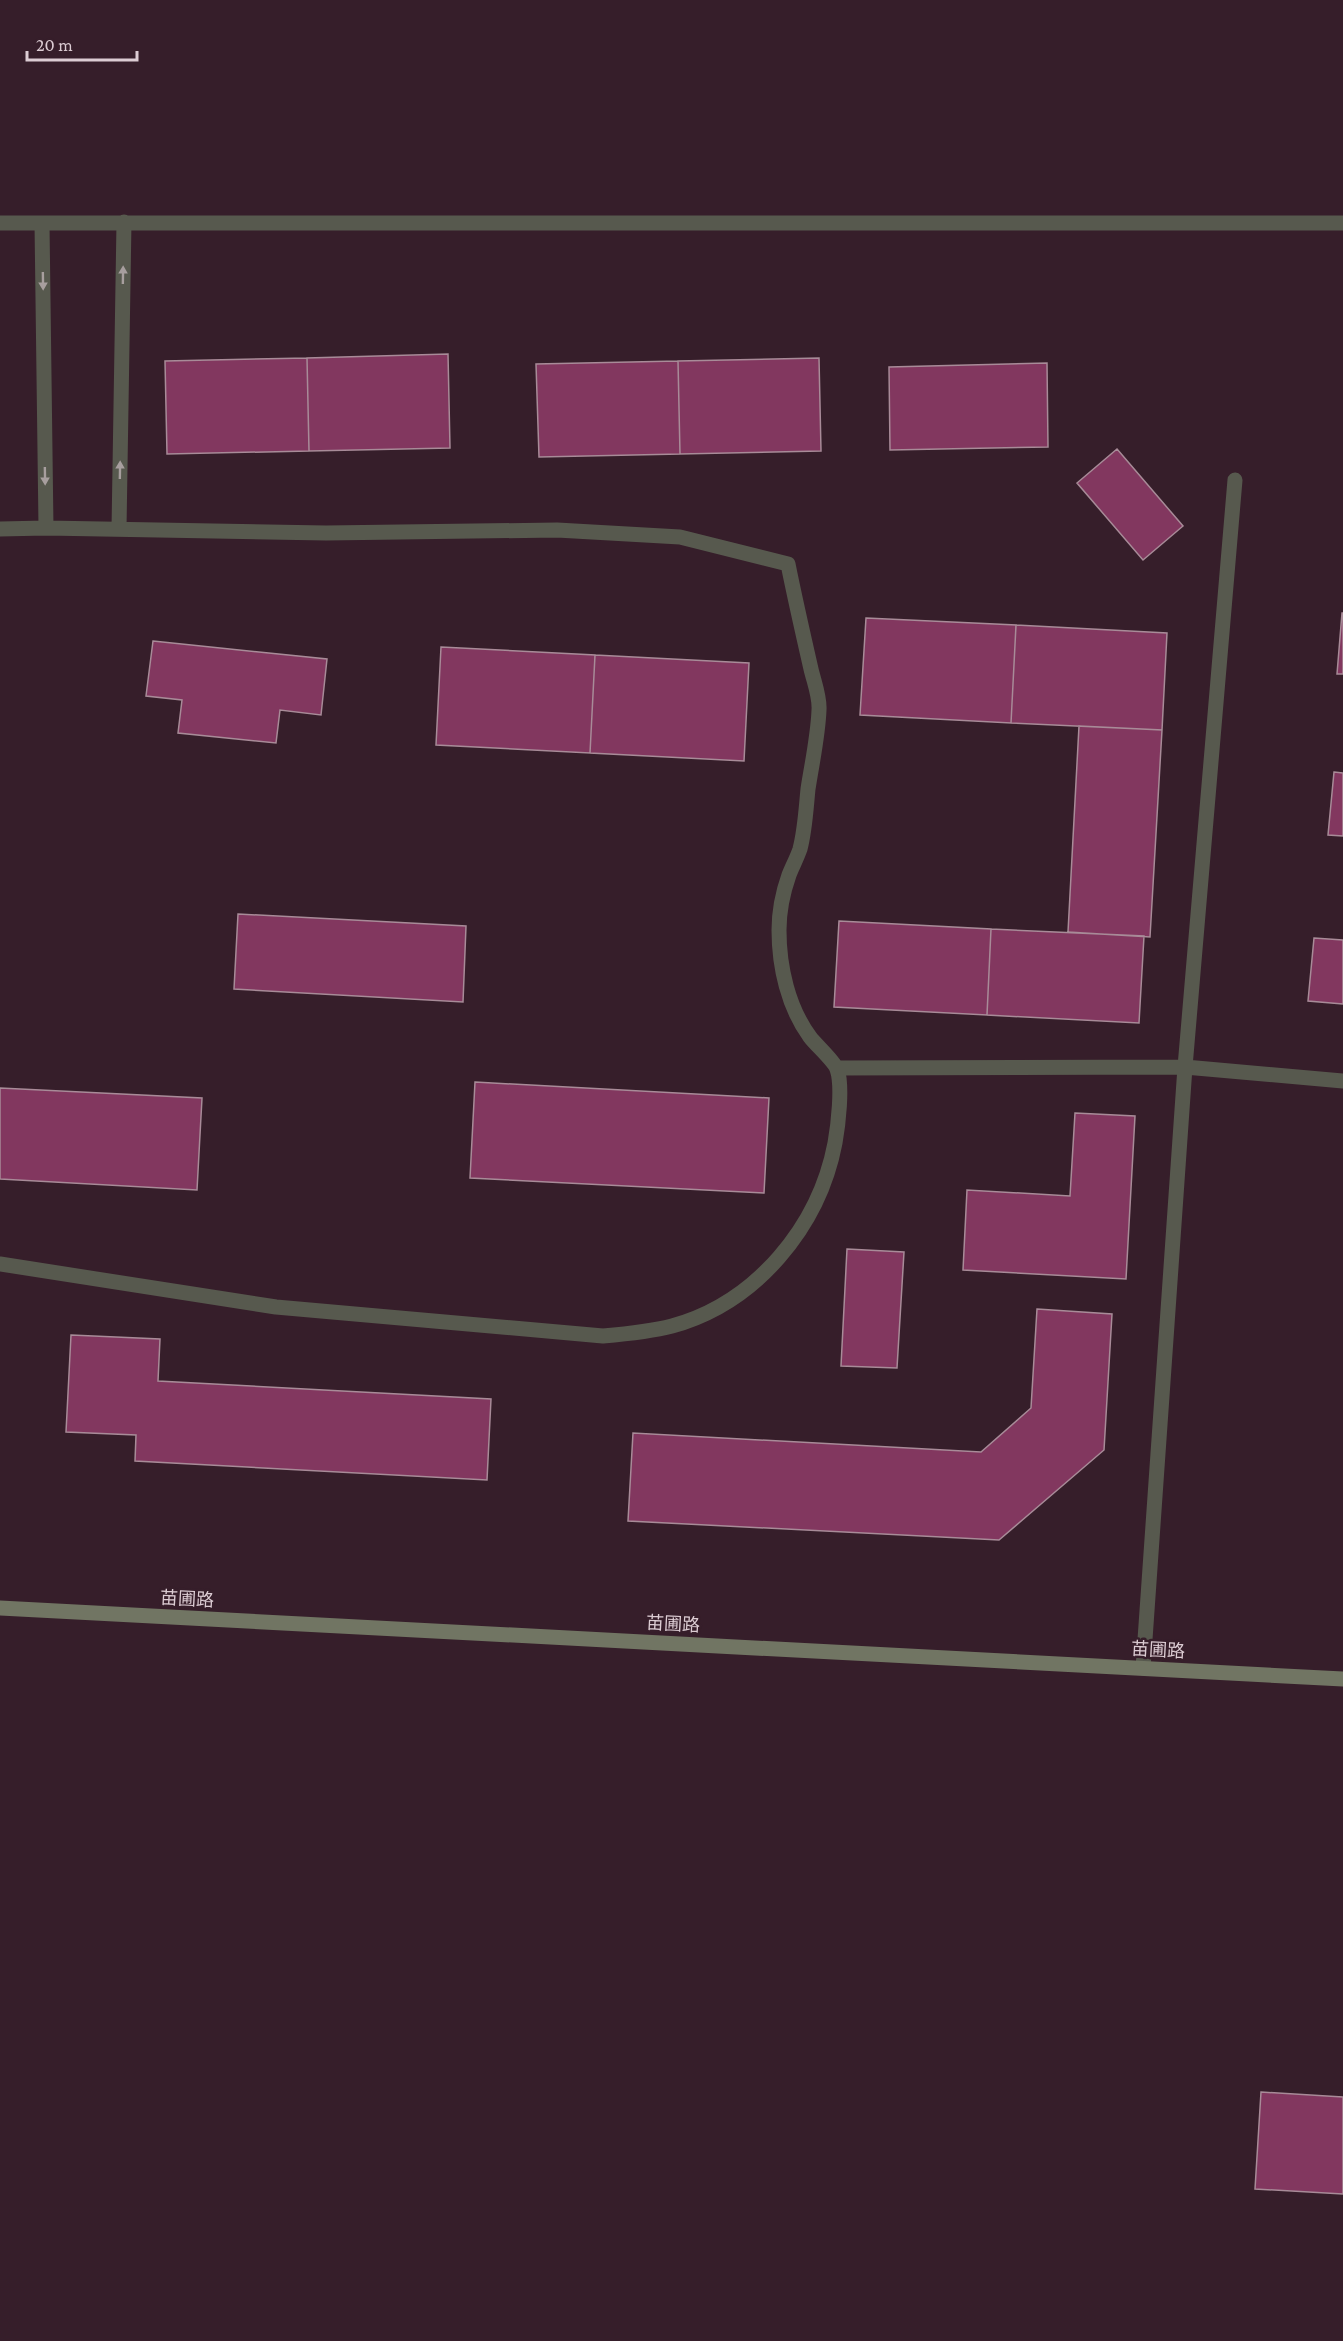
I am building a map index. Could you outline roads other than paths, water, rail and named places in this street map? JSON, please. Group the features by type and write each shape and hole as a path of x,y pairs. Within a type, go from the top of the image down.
{"street":[{"path":"119,529 124,222"},
{"path":"0,223 1343,223"},
{"path":"42,223 45,528"},
{"path":"1143,1668 1185,1067 1235,480"},
{"path":"0,529 326,533 557,530 680,537 788,564 820,708 800,850 789,875 782,902 779,928 780,956 785,982 794,1008 810,1037 837,1068 839,1100 832,1163 821,1193 806,1222 781,1256 739,1295 674,1326 638,1333 603,1336 276,1307 0,1264"},
{"path":"837,1068 1185,1067 1343,1081"},
{"name":"苗圃路","path":"0,1608 1343,1679"}]}
